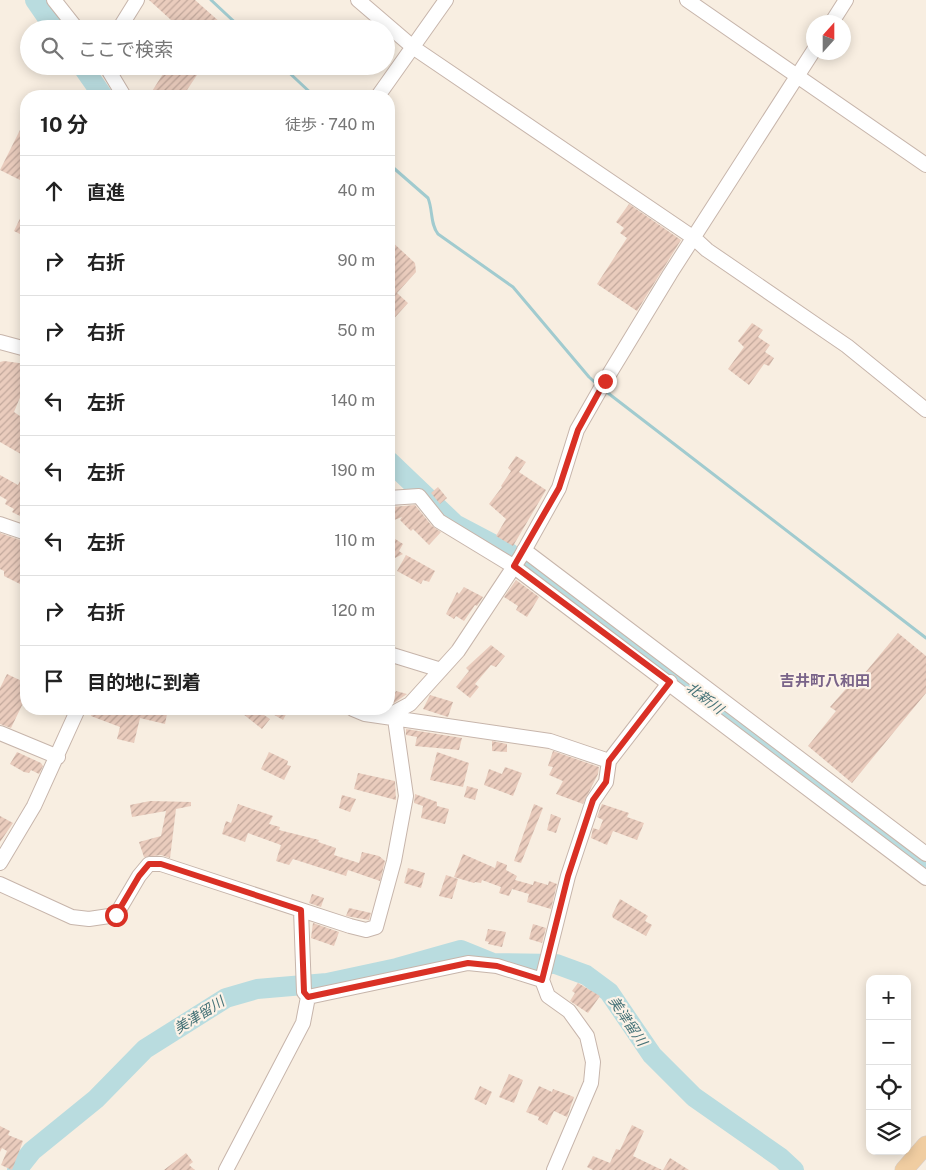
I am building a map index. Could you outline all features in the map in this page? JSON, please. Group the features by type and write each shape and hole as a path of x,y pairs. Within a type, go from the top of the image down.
{"main road":[{"path":"904,1170 926,1145"}],"street":[{"path":"54,0 70,20"},
{"path":"125,20 137,0"},
{"path":"358,0 381,20"},
{"path":"395,73 446,0"},
{"path":"686,0 926,166"},
{"path":"836,15 846,0"},
{"path":"395,32 414,48 694,238 707,250 847,346 926,410"},
{"path":"395,714 410,704 458,651 520,558 559,488 578,430 605,381 807,60"},
{"path":"111,75 120,90"},
{"path":"382,90 394,75"},
{"path":"0,342 20,347"},
{"path":"395,498 419,496 439,521 520,558 926,854"},
{"path":"0,524 20,531"},
{"path":"520,558 670,682 926,878"},
{"path":"395,656 441,670"},
{"path":"554,1170 591,1083 593,1062 588,1036 569,1011 548,996 543,976 568,876 593,800 606,782 609,761 670,682"},
{"path":"0,863 34,806 58,757 76,715"},
{"path":"371,715 550,741 609,761"},
{"path":"390,718 394,715"},
{"path":"0,884 72,917 89,919 116,915 139,876 149,864 161,864 366,930 376,927 394,861 406,796 390,718"},
{"path":"0,733 58,757"},
{"path":"226,1170 303,1023 306,995 301,910"},
{"path":"306,995 468,963 497,966 543,976"}],"building":[{"path":"149,0 195,0 218,20 171,20"},
{"path":"162,75 197,75 187,90 153,90"},
{"path":"20,130 20,180 0,170"},
{"path":"629,204 681,240 637,311 597,284 627,238 620,233 624,228 616,222"},
{"path":"20,218 20,234 14,231"},
{"path":"395,245 415,263 416,272 397,293 408,303 395,317"},
{"path":"752,323 763,330 758,337 770,345 765,352 774,358 769,366 764,364 749,385 728,369 744,347 738,341"},
{"path":"0,362 20,363 20,398 14,412 20,416 20,454 0,442"},
{"path":"516,456 526,462 519,472 546,490 513,546 496,536 506,519 489,504 511,471 508,468"},
{"path":"0,475 18,485 20,481 20,516 12,512 14,509 5,504 7,500 0,496"},
{"path":"438,487 447,498 440,504 431,493"},
{"path":"415,505 432,526 441,532 429,545 413,529 411,531 400,520 402,517 395,520 395,507"},
{"path":"0,533 20,540 20,584 4,576 4,571 0,569"},
{"path":"395,539 403,544 399,551 403,554 395,558"},
{"path":"406,555 435,571 429,582 423,580 421,584 397,571"},
{"path":"516,580 539,597 527,617 516,610 518,606 504,597"},
{"path":"464,587 483,597 464,621 456,616 454,619 446,614 457,592 459,594"},
{"path":"898,633 926,656 926,693 852,783 808,746 836,711 830,707 851,683 855,685"},
{"path":"491,645 505,656 496,667 491,665 475,684 479,687 470,698 456,687 469,671 466,668"},
{"path":"7,674 20,680 20,709 11,728 0,724 0,688"},
{"path":"396,691 407,694 395,702"},
{"path":"430,695 453,702 448,717 423,709"},
{"path":"167,715 165,724 140,718 134,743 117,739 120,727 91,716"},
{"path":"244,715 264,715 270,719 262,729"},
{"path":"274,715 286,715 283,720"},
{"path":"406,729 462,738 459,750 415,746 417,737 406,735"},
{"path":"492,741 507,744 507,752 492,751"},
{"path":"553,751 599,767 598,774 583,804 556,794 563,781 549,775 553,767 548,766"},
{"path":"17,752 41,763 43,766 39,774 31,770 29,773 24,772 10,764"},
{"path":"269,752 288,761 287,765 291,766 284,780 261,769"},
{"path":"437,752 469,763 463,787 430,780"},
{"path":"505,767 522,773 513,796 484,785 489,769 502,774"},
{"path":"358,773 395,781 396,800 354,789"},
{"path":"467,786 478,789 475,800 464,797"},
{"path":"415,794 437,802 437,806 449,809 445,824 421,818 423,806 414,803"},
{"path":"342,795 356,799 350,812 339,808"},
{"path":"150,801 191,802 191,806 176,809 170,858 161,855 144,857 139,842 161,836 166,811 132,817 130,805"},
{"path":"238,804 273,816 269,824 280,827 279,830 319,840 318,842 336,848 334,855 359,863 362,852 379,856 385,861 380,881 348,870 346,876 293,859 289,865 276,861 281,845 248,833 245,842 222,834 226,821 231,823"},
{"path":"534,804 543,808 521,863 514,861"},
{"path":"602,804 629,813 627,817 644,823 637,840 613,831 607,845 591,838 593,828 599,830 603,820 597,817"},
{"path":"551,814 561,818 556,833 547,830"},
{"path":"0,816 13,823 0,842"},
{"path":"463,854 495,868 497,861 507,865 506,870 517,876 515,880 533,885 534,881 548,885 549,881 557,884 551,909 527,902 529,894 512,889 509,896 499,893 501,887 482,880 481,883 474,883 454,877"},
{"path":"408,868 425,873 421,888 404,883"},
{"path":"446,875 458,879 452,899 439,896"},
{"path":"312,894 324,898 321,907 309,903"},
{"path":"620,899 648,916 645,921 652,925 646,936 613,918 612,915"},
{"path":"349,908 371,913 369,920 346,916"},
{"path":"313,923 339,932 334,946 311,938"},
{"path":"533,924 546,928 542,943 529,939"},
{"path":"488,929 506,932 502,947 488,944 489,942 485,941"},
{"path":"578,983 600,996 588,1013 570,1001 575,993 572,991"},
{"path":"509,1074 523,1080 514,1103 499,1097"},
{"path":"480,1086 492,1092 486,1105 474,1099"},
{"path":"539,1086 552,1092 553,1089 574,1097 567,1117 554,1111 547,1125 538,1120 539,1117 526,1112"},
{"path":"632,1125 644,1131 633,1156 662,1170 593,1170 587,1167 593,1156 610,1163 616,1149 620,1150"},
{"path":"0,1126 10,1131 8,1135 23,1141 12,1170 1,1165 7,1151 2,1148 0,1152"},
{"path":"186,1153 193,1162 189,1165 195,1170 164,1170"},
{"path":"670,1158 689,1170 663,1170"}],"waterway":[{"name":"北新川","path":"35,0 49,20"},
{"path":"211,0 232,20"},
{"name":"北新川","path":"88,75 99,90"},
{"path":"292,75 308,90"},
{"path":"395,169 428,198 435,230 438,234 513,287 589,377 599,386"},
{"path":"604,390 926,638"},
{"name":"北新川","path":"395,467 455,524 508,552 926,865"},
{"name":"美津留川","path":"17,1170 32,1151 96,1099 145,1049 226,998 257,989 327,983 397,968 461,950 493,963 556,964 586,975 609,992 652,1055 694,1097 781,1158 794,1170"}],"district":[{"name":"吉井町八和田","path":"825,681"}],"route":[{"path":"116,915 139,876 149,864 161,864 301,910 304,992 308,997 468,963 497,966 542,980 568,876 593,800 606,782 609,761 670,682 514,566 559,488 578,430 605,381"}]}
